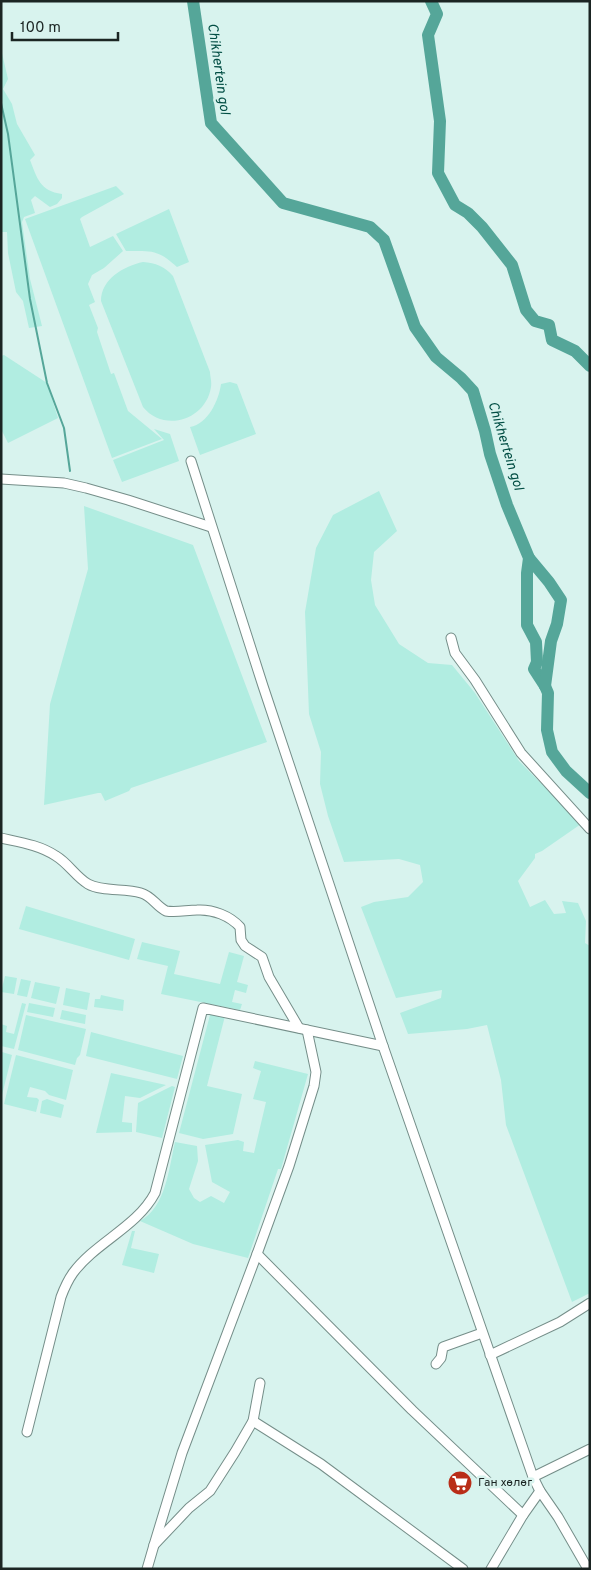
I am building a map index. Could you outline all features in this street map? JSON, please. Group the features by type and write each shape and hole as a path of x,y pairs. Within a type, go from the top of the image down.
{"street":[{"path":"191,461 211,527 383,1046 482,1333 540,1491 558,1517 588,1569"},
{"path":"1,479 64,483 86,488 211,527"},
{"path":"451,638 455,653 475,680 521,753 590,829"},
{"path":"1,838 41,848 56,855 88,884 128,889 143,893 166,911 200,910 219,914 234,921 240,927 241,940 245,946 262,957 269,976 302,1029 316,1072 314,1086 289,1166 182,1453 147,1569"},
{"path":"27,1432 61,1297 73,1273 149,1205 155,1193 203,1008 383,1046"},
{"path":"257,1254 412,1410 523,1515"},
{"path":"490,1355 560,1322 590,1302"},
{"path":"436,1364 441,1358 443,1347 482,1333"},
{"path":"154,1545 189,1508 210,1491 253,1421 260,1383"},
{"path":"253,1421 321,1464 463,1569"},
{"path":"534,1477 590,1449"},
{"path":"491,1569 523,1515 540,1491"}],"green space":[{"path":"1,49 8,79 3,89 12,104 17,124 35,155 30,160 35,172 44,187 62,194 62,198 57,204 50,207 35,196 31,200 35,213 24,217 22,222 30,279 42,326 29,328 23,301 16,292 8,253 7,232 1,232"},
{"path":"116,186 124,194 80,219 90,247 113,236 123,251 104,268 92,275 88,284 95,302 89,305 98,328 97,332 111,374 114,373 128,411 162,439 112,458 25,219"},
{"path":"169,209 189,262 177,267 154,252 126,251 116,234"},
{"path":"143,262 159,266 173,276 210,372 211,385 208,398 193,415 183,419 172,421 162,419 152,415 143,407 101,301 102,293 109,280 121,270"},
{"path":"4,355 47,383 58,418 8,443 1,429 1,356"},
{"path":"230,382 237,384 256,434 200,455 190,427 202,421 212,410 221,384"},
{"path":"154,429 170,434 179,461 122,482 113,460 164,440"},
{"path":"379,491 397,531 374,552 371,580 375,605 399,644 428,663 452,665 475,693 519,761 581,824 535,854 535,858 518,881 530,907 545,900 554,914 566,913 562,901 578,903 586,921 585,943 590,946 590,1293 572,1302 506,1125 501,1080 487,1025 467,1029 408,1034 400,1013 441,998 442,990 396,998 361,907 374,902 408,897 423,882 420,865 399,859 344,862 328,816 320,784 321,752 309,714 305,612 316,548 333,515"},
{"path":"84,506 193,545 267,742 131,788 129,791 105,801 101,793 98,793 44,805 50,704 88,569"},
{"path":"26,906 135,939 129,960 19,929"},
{"path":"142,942 180,951 174,974 220,984 229,952 244,956 237,982 248,985 246,993 235,990 232,1002 242,1004 240,1010 161,994 168,966 137,959"},
{"path":"5,976 17,978 14,994 1,992"},
{"path":"21,979 31,981 27,997 17,995"},
{"path":"35,982 60,987 56,1004 31,998"},
{"path":"66,988 90,993 87,1010 63,1005"},
{"path":"101,995 124,1000 123,1011 94,1007 95,999 100,999"},
{"path":"22,1003 26,1004 14,1049 1,1046 1,1024 7,1026 6,1032 14,1034"},
{"path":"29,1003 55,1008 53,1017 27,1012"},
{"path":"62,1010 86,1015 85,1024 60,1019"},
{"path":"213,1013 225,1016 207,1086 242,1094 233,1134 203,1139 179,1133 210,1015"},
{"path":"26,1015 86,1029 80,1055 75,1065 18,1050"},
{"path":"91,1032 183,1056 177,1079 86,1056"},
{"path":"2,1052 12,1055 1,1099 1,1056"},
{"path":"16,1055 73,1070 66,1100 30,1087 27,1097 39,1100 36,1112 4,1104"},
{"path":"255,1061 308,1074 281,1169 278,1169 248,1258 193,1244 140,1221 149,1215 161,1197 175,1142 197,1146 198,1161 189,1189 194,1198 200,1202 211,1196 224,1203 230,1192 212,1182 205,1145 238,1140 244,1142 243,1151 254,1153 266,1102 253,1099 261,1071 253,1068"},
{"path":"111,1073 166,1085 140,1098 125,1096 122,1122 132,1123 132,1132 96,1133"},
{"path":"172,1086 175,1087 162,1138 136,1132 138,1103"},
{"path":"47,1099 64,1105 61,1118 40,1113 42,1101"},
{"path":"132,1231 135,1231 131,1248 159,1254 154,1273 122,1265"}],"waterway":[{"name":"Chikhertein gol","path":"193,1 211,123 283,203 370,227 384,240 415,327 436,357 473,391 490,454 507,505 529,558 527,573 527,625 536,642 537,662 534,669 548,693 547,730 552,752 566,771 590,793"},
{"path":"431,1 437,14 428,35 440,121 438,173 455,205 468,213 482,227 512,265 526,310 535,321 549,325 552,340 575,351 590,366"},
{"path":"1,103 8,134 30,299 47,383 64,428 70,471"},
{"path":"529,558 561,600 557,624 551,641 545,686"}],"place":[{"name":"Ган хөлөг","path":"460,1483"}]}
